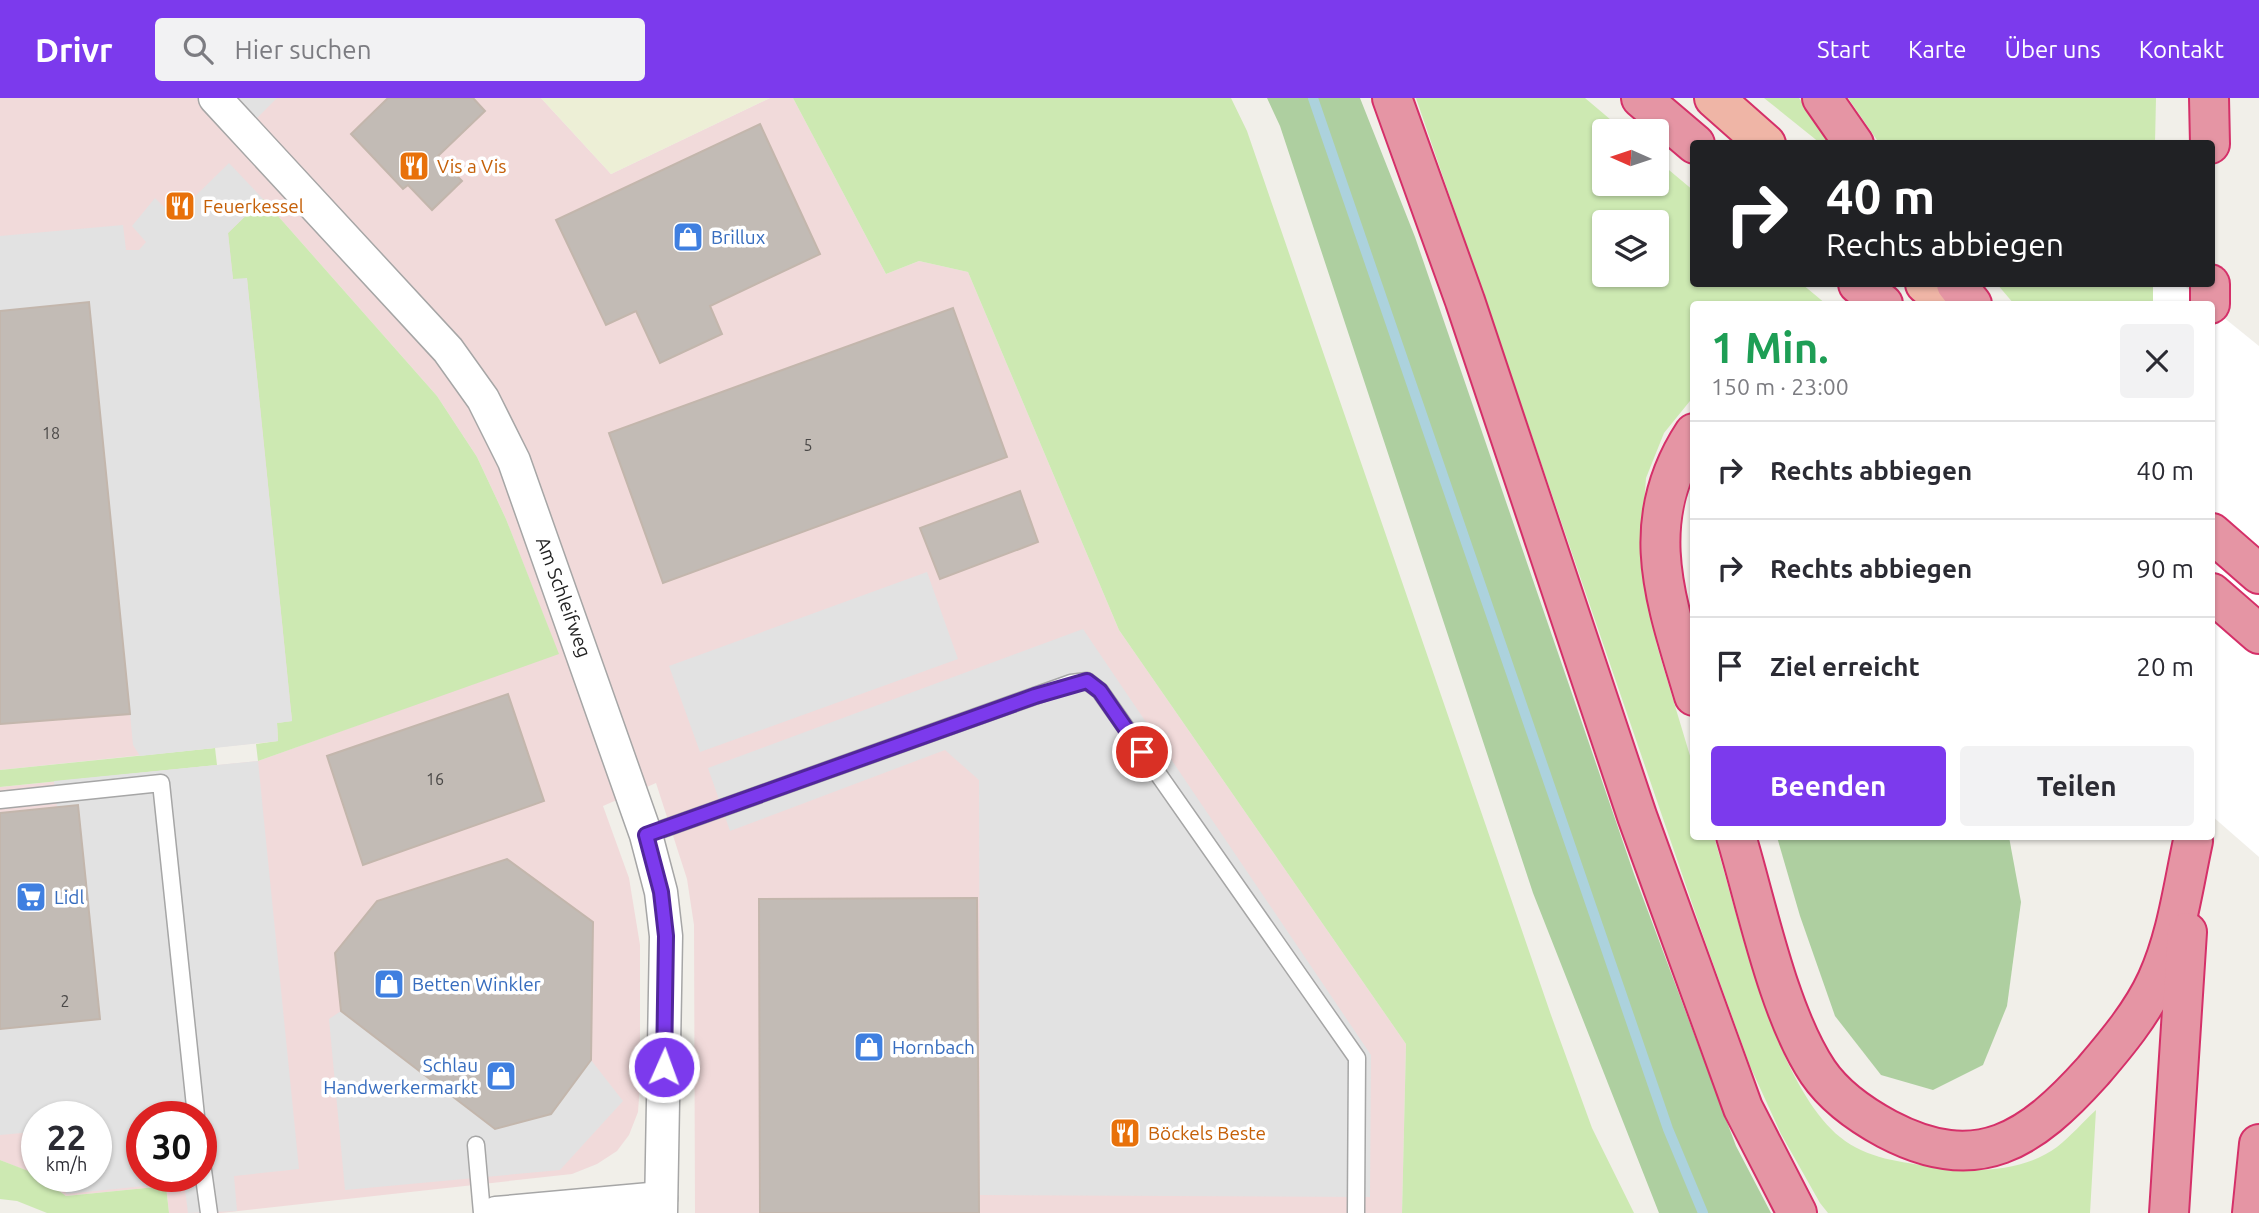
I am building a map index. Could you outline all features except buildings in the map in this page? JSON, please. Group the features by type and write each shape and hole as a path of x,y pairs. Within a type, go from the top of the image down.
{"highway":[{"path":"1392,98 1465,301 1637,816 1743,1108 1797,1213"},
{"path":"1641,98 1690,140"},
{"path":"1714,98 1761,140"},
{"path":"1822,98 1851,140"},
{"path":"2209,98 2210,140"},
{"path":"1862,287 1878,301"},
{"path":"1929,287 1945,301"},
{"path":"1958,287 1970,301"},
{"path":"1690,439 1677,459 1663,497 1660,540 1662,584 1690,682"},
{"path":"2215,536 2259,573"},
{"path":"2215,596 2259,634"},
{"path":"1737,840 1786,1003 1818,1071 1841,1098 1872,1121 1914,1143 1961,1152 1990,1147 2037,1127 2059,1108 2119,1042 2157,981 2174,932 2193,840"},
{"path":"2169,1213 2193,840"},
{"path":"2252,1213 2259,1144"}],"street":[{"name":"Am Schleifweg","path":"215,98 448,351 483,399 514,461 646,835 661,892 666,950 661,1205 496,1213"}],"lane":[{"path":"646,835 1060,687 1087,681 1100,691 1357,1058 1356,1213"},
{"path":"0,800 161,783 194,1101"},
{"path":"477,1145 482,1213"},
{"path":"206,1192 209,1213"}],"shaded area":[{"path":"0,98 541,98 611,174 770,98 793,98 886,274 919,261 968,272 1119,630 1406,1044 1402,1213 695,1213 694,925 687,879 656,783 603,806 629,878 640,945 640,1084 638,1112 629,1135 617,1151 597,1164 572,1174 221,1213 169,1213 167,1192 217,1192 217,1101 126,1101 126,1190 112,1191 112,1101 21,1101 21,1169 0,1160 0,787 258,761 558,653 506,519 477,457 437,396 263,199 292,721 277,723 278,741 0,770"},
{"path":"234,98 277,98 255,120"},
{"path":"229,163 263,199 228,233 233,279 247,278 292,721 277,723 278,741 140,756 133,745 88,302 0,311 0,236 123,225 126,250 139,250 146,242 132,226 155,198 174,217"},
{"path":"927,572 958,659 700,752 669,666"},
{"path":"1083,629 1371,1055 1370,1197 980,1195 979,780 945,750 730,831 708,768"},
{"path":"258,761 299,1169 234,1176 237,1211 188,1213 185,1192 217,1192 217,1101 126,1101 126,1188 112,1189 112,1101 21,1101 21,1133 0,1135 0,1029 99,1019 78,805 57,807 54,781"},
{"path":"341,1011 495,1129 551,1114 591,1060 623,1101 560,1170 345,1190 329,1019"},
{"path":"61,1192 106,1192 66,1196"}],"green space":[{"path":"541,98 770,98 611,174"},
{"path":"793,98 1231,98 1247,131 1551,1015 1592,1128 1634,1213 1402,1213 1406,1044 1119,630 968,272 919,261 886,274"},
{"path":"1267,98 1360,98 1415,237 1634,874 1736,1146 1771,1213 1659,1213 1533,893 1280,126"},
{"path":"1416,98 1585,98 1610,119 1592,119 1592,196 1670,196 1670,171 1690,188 1690,287 1806,287 1822,301 1690,301 1690,401 1664,433 1646,478 1641,552 1657,646 1690,756 1690,840 1715,840 1747,953 1778,1040 1796,1079 1817,1112 1840,1137 1861,1150 1897,1161 1950,1169 1998,1169 2029,1162 2044,1155 2062,1143 2096,1110 2090,1213 1828,1213 1781,1134 1750,1066 1706,944"},
{"path":"1764,98 1799,98 1830,140 1816,140"},
{"path":"1848,98 2156,98 2155,140 1877,140"},
{"path":"263,199 437,396 477,457 506,519 559,654 258,761 256,744 278,741 277,723 292,721 247,279 233,280 228,233"},
{"path":"2000,287 2153,287 2153,301 2011,301"},
{"path":"215,748 217,765 0,787 0,770"},
{"path":"1778,840 2010,840 2021,902 2007,1006 1983,1065 1933,1090 1881,1075 1835,1016 1800,916"},
{"path":"0,1160 21,1168 21,1192 61,1192 66,1196 126,1190 167,1192 169,1213 47,1213 17,1201 0,1199"}],"pier":[{"path":"2153,287 2186,287 2204,301 2153,301"},
{"path":"2215,310 2259,346 2259,857 2215,819"}],"waterway":[{"path":"1313,98 1668,1129 1703,1213"}],"place":[{"name":"Vis a Vis","path":"414,166"},
{"name":"Feuerkessel","path":"180,206"},
{"name":"Brillux","path":"688,237"},
{"name":"Lidl","path":"31,897"},
{"name":"Betten Winkler","path":"389,984"},
{"name":"Hornbach","path":"869,1047"},
{"name":"Schlau Handwerkermarkt","path":"501,1076"},
{"name":"Böckels Beste","path":"1125,1133"}],"route":[{"path":"664,1067 666,936 661,892 646,835 1035,696 1087,681 1100,691 1142,752"}]}
